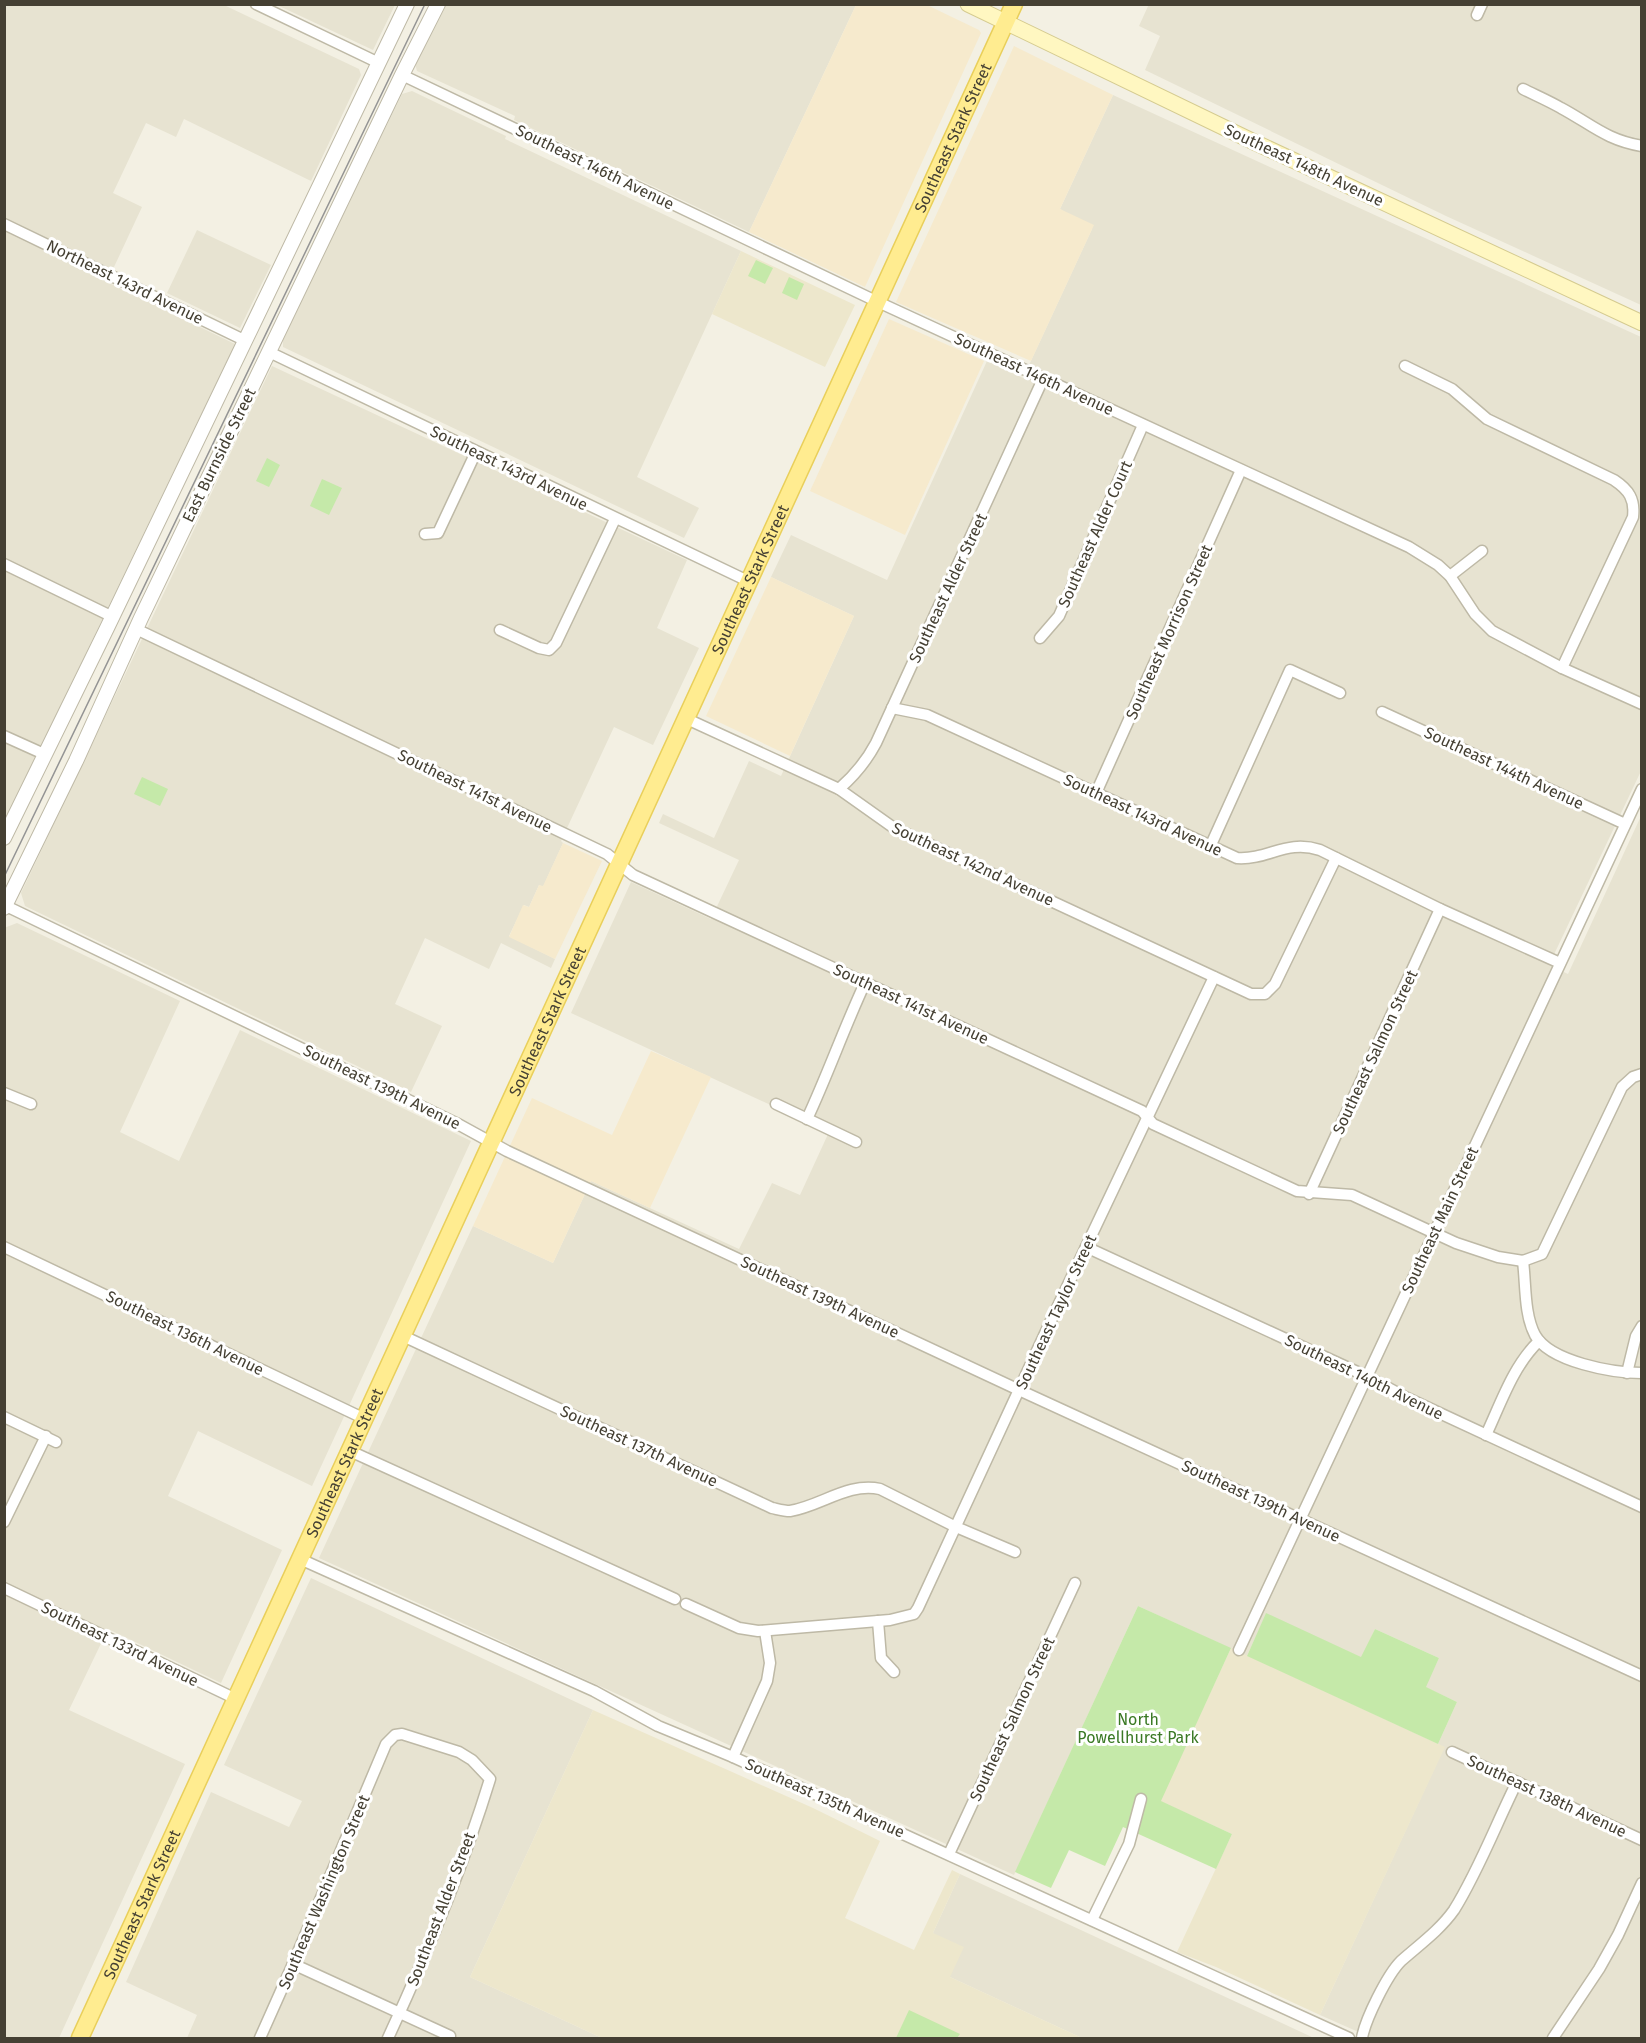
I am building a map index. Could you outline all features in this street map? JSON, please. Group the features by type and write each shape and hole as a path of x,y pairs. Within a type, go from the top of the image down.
{"main road":[{"name":"Southeast 148th Avenue","path":"968,4 1641,323"},
{"name":"Southeast Stark Street","path":"80,2038 1014,4"}],"street":[{"path":"255,4 379,63"},
{"name":"East Burnside Street","path":"4,838 113,617 407,4"},
{"name":"East Burnside Street","path":"5,907 136,629 438,4"},
{"path":"1477,15 1482,4"},
{"name":"Southeast 146th Avenue","path":"402,75 878,302 1409,547 1432,561 1450,576 1475,614 1492,631 1562,668 1641,704"},
{"path":"1523,89 1562,108 1609,137 1641,146"},
{"name":"Northeast 143rd Avenue","path":"4,224 246,341"},
{"name":"Southeast 143rd Avenue","path":"269,352 750,582"},
{"path":"1405,366 1452,389 1487,419 1614,480 1630,494 1634,505 1633,518 1562,668"},
{"name":"Southeast Alder Street","path":"839,789 856,774 867,760 1043,378"},
{"name":"Southeast Alder Court","path":"1040,638 1059,616 1143,425"},
{"path":"425,534 438,533 476,452"},
{"name":"Southeast Morrison Street","path":"1096,794 1241,470"},
{"path":"500,630 539,648 549,650 556,643 615,519"},
{"path":"1450,576 1482,551"},
{"path":"4,564 113,617"},
{"name":"Southeast 141st Avenue","path":"136,629 607,854 633,875 1142,1111 1153,1124 1297,1191 1309,1194 1352,1195 1479,1251 1523,1261"},
{"path":"1210,847 1290,670 1340,693"},
{"name":"Southeast 143rd Avenue","path":"892,708 927,715 1237,858 1251,859 1282,849 1307,846 1560,963"},
{"name":"Southeast 144th Avenue","path":"1382,712 1625,824"},
{"name":"Southeast 142nd Avenue","path":"687,719 839,789 894,828 1251,994 1265,994 1275,984 1336,858"},
{"path":"4,736 45,754"},
{"name":"Southeast Main Street","path":"1239,1650 1641,789"},
{"name":"Southeast 139th Avenue","path":"5,907 456,1123 507,1151 1641,1676"},
{"name":"Southeast Salmon Street","path":"1309,1194 1440,909"},
{"name":"Southeast Taylor Street","path":"878,1621 905,1617 914,1614 918,1608 1214,977"},
{"path":"807,1119 830,1070 839,1038 865,982"},
{"path":"1641,1074 1633,1077 1622,1087 1542,1254 1523,1261 1530,1322 1539,1341 1555,1353 1573,1360 1627,1373 1641,1373"},
{"path":"4,1093 31,1104"},
{"path":"776,1104 856,1142"},
{"name":"Southeast 136th Avenue","path":"4,1247 364,1419"},
{"name":"Southeast 140th Avenue","path":"1086,1247 1366,1376 1405,1397 1641,1507"},
{"path":"1627,1373 1636,1336 1641,1326"},
{"name":"Southeast 137th Avenue","path":"403,1336 772,1508 788,1511 867,1486 880,1489 956,1527"},
{"path":"1486,1435 1516,1371 1525,1356 1539,1341"},
{"path":"4,1417 51,1439 4,1522"},
{"path":"350,1450 675,1599"},
{"path":"956,1527 1015,1552"},
{"name":"Southeast 135th Avenue","path":"300,1559 594,1691 658,1726 733,1757 949,1854 1349,2038"},
{"name":"Southeast Salmon Street","path":"949,1854 1075,1583"},
{"name":"Southeast 133rd Avenue","path":"4,1588 236,1699"},
{"path":"686,1604 739,1628 765,1631 878,1621 881,1658 894,1672"},
{"path":"733,1757 767,1681 770,1663 765,1631"},
{"name":"Southeast Washington Street","path":"260,2038 386,1744 394,1735 402,1734 459,1752 472,1760 490,1779"},
{"name":"Southeast 138th Avenue","path":"1452,1752 1641,1840"},
{"name":"Southeast Alder Street","path":"388,2038 400,2014 465,1850 490,1779"},
{"path":"1362,2038 1388,1978 1399,1964 1439,1928 1466,1890 1516,1782"},
{"path":"1092,1920 1129,1844 1141,1799"},
{"path":"1553,2038 1599,1969 1641,1883"},
{"path":"293,1964 450,2036"}],"shaded area":[{"path":"1149,4 1641,5 1641,305 1446,216 1145,70 1160,36 1139,26"},
{"path":"4,5 224,5 359,69 361,75 311,181 184,119 176,137 146,123 113,193 142,207 107,282 235,344 5,821"},
{"path":"277,5 395,5 373,50"},
{"path":"445,5 856,5 749,232 514,120 515,116 417,71 415,64"},
{"path":"856,5 927,5 981,33 865,287 749,232"},
{"path":"1014,46 1113,95 1060,209 1094,225 1031,361 896,302"},
{"path":"412,91 506,136 505,139 741,251 637,477 699,508 684,538 283,347 283,339 402,94"},
{"path":"1113,95 1641,337 1641,771 1549,965 1568,974 1641,816 1641,2038 1372,2038 1320,2015 1444,1748 1438,1744 1457,1702 1425,1687 1439,1658 1375,1629 1362,1658 1266,1614 1247,1656 1138,1606 1014,1875 319,1558 473,1226 553,1263 591,1181 739,1249 772,1183 800,1195 829,1132 571,1013 631,882 711,919 739,860 659,823 663,814 714,838 749,761 781,776 854,616 771,577 791,535 887,580 987,361 1023,378 1092,229 1060,209"},
{"path":"197,230 271,265 240,328 167,293"},
{"path":"741,251 855,305 825,367 712,314"},
{"path":"889,319 984,361 905,535 810,491"},
{"path":"272,366 687,560 657,628 699,648 653,745 614,727 561,841 563,843 543,887 539,885 529,907 524,905 509,936 555,959 551,968 501,943 489,969 425,938 395,1004 442,1026 411,1092 25,906 21,893"},
{"path":"771,577 854,616 790,756 706,716"},
{"path":"563,843 602,861 555,959 509,937 523,905 529,907 539,885 543,886"},
{"path":"17,923 180,1001 120,1132 179,1161 240,1030 471,1141 312,1486 198,1431 168,1496 282,1550 221,1683 108,1629 69,1710 185,1764 59,2038 4,2038 4,928"},
{"path":"651,1051 711,1077 650,1208 591,1181 553,1263 473,1226 532,1098 612,1135"},
{"path":"311,1578 593,1710 470,1977 602,2038 187,2038 197,2015 126,1982 211,1792 289,1827 302,1801 224,1765"},
{"path":"1231,1648 1445,1747 1320,2015 1216,1967 1177,1952 1232,1834 1160,1801"},
{"path":"593,1710 813,1808 880,1841 845,1918 914,1950 952,1870 960,1874 933,1933 964,1947 950,1977 1082,2038 602,2038 470,1977"},
{"path":"960,1874 1314,2038 1082,2038 950,1977 933,1933"}],"green space":[{"path":"756,260 773,268 765,284 748,276"},
{"path":"789,277 804,284 797,300 782,293"},
{"path":"267,458 280,465 269,487 256,481"},
{"path":"322,479 342,488 329,515 310,506"},
{"path":"142,777 168,789 160,806 134,794"},
{"name":"North Powellhurst Park","path":"1138,1606 1231,1648 1161,1801 1232,1834 1216,1869 1123,1827 1105,1866 1069,1850 1051,1888 1015,1872"},
{"path":"1266,1613 1361,1657 1375,1629 1439,1658 1426,1687 1457,1702 1438,1744 1247,1656"},
{"path":"909,2010 960,2034 957,2038 896,2038"}],"tram line":[{"path":"4,877 425,4"}]}
